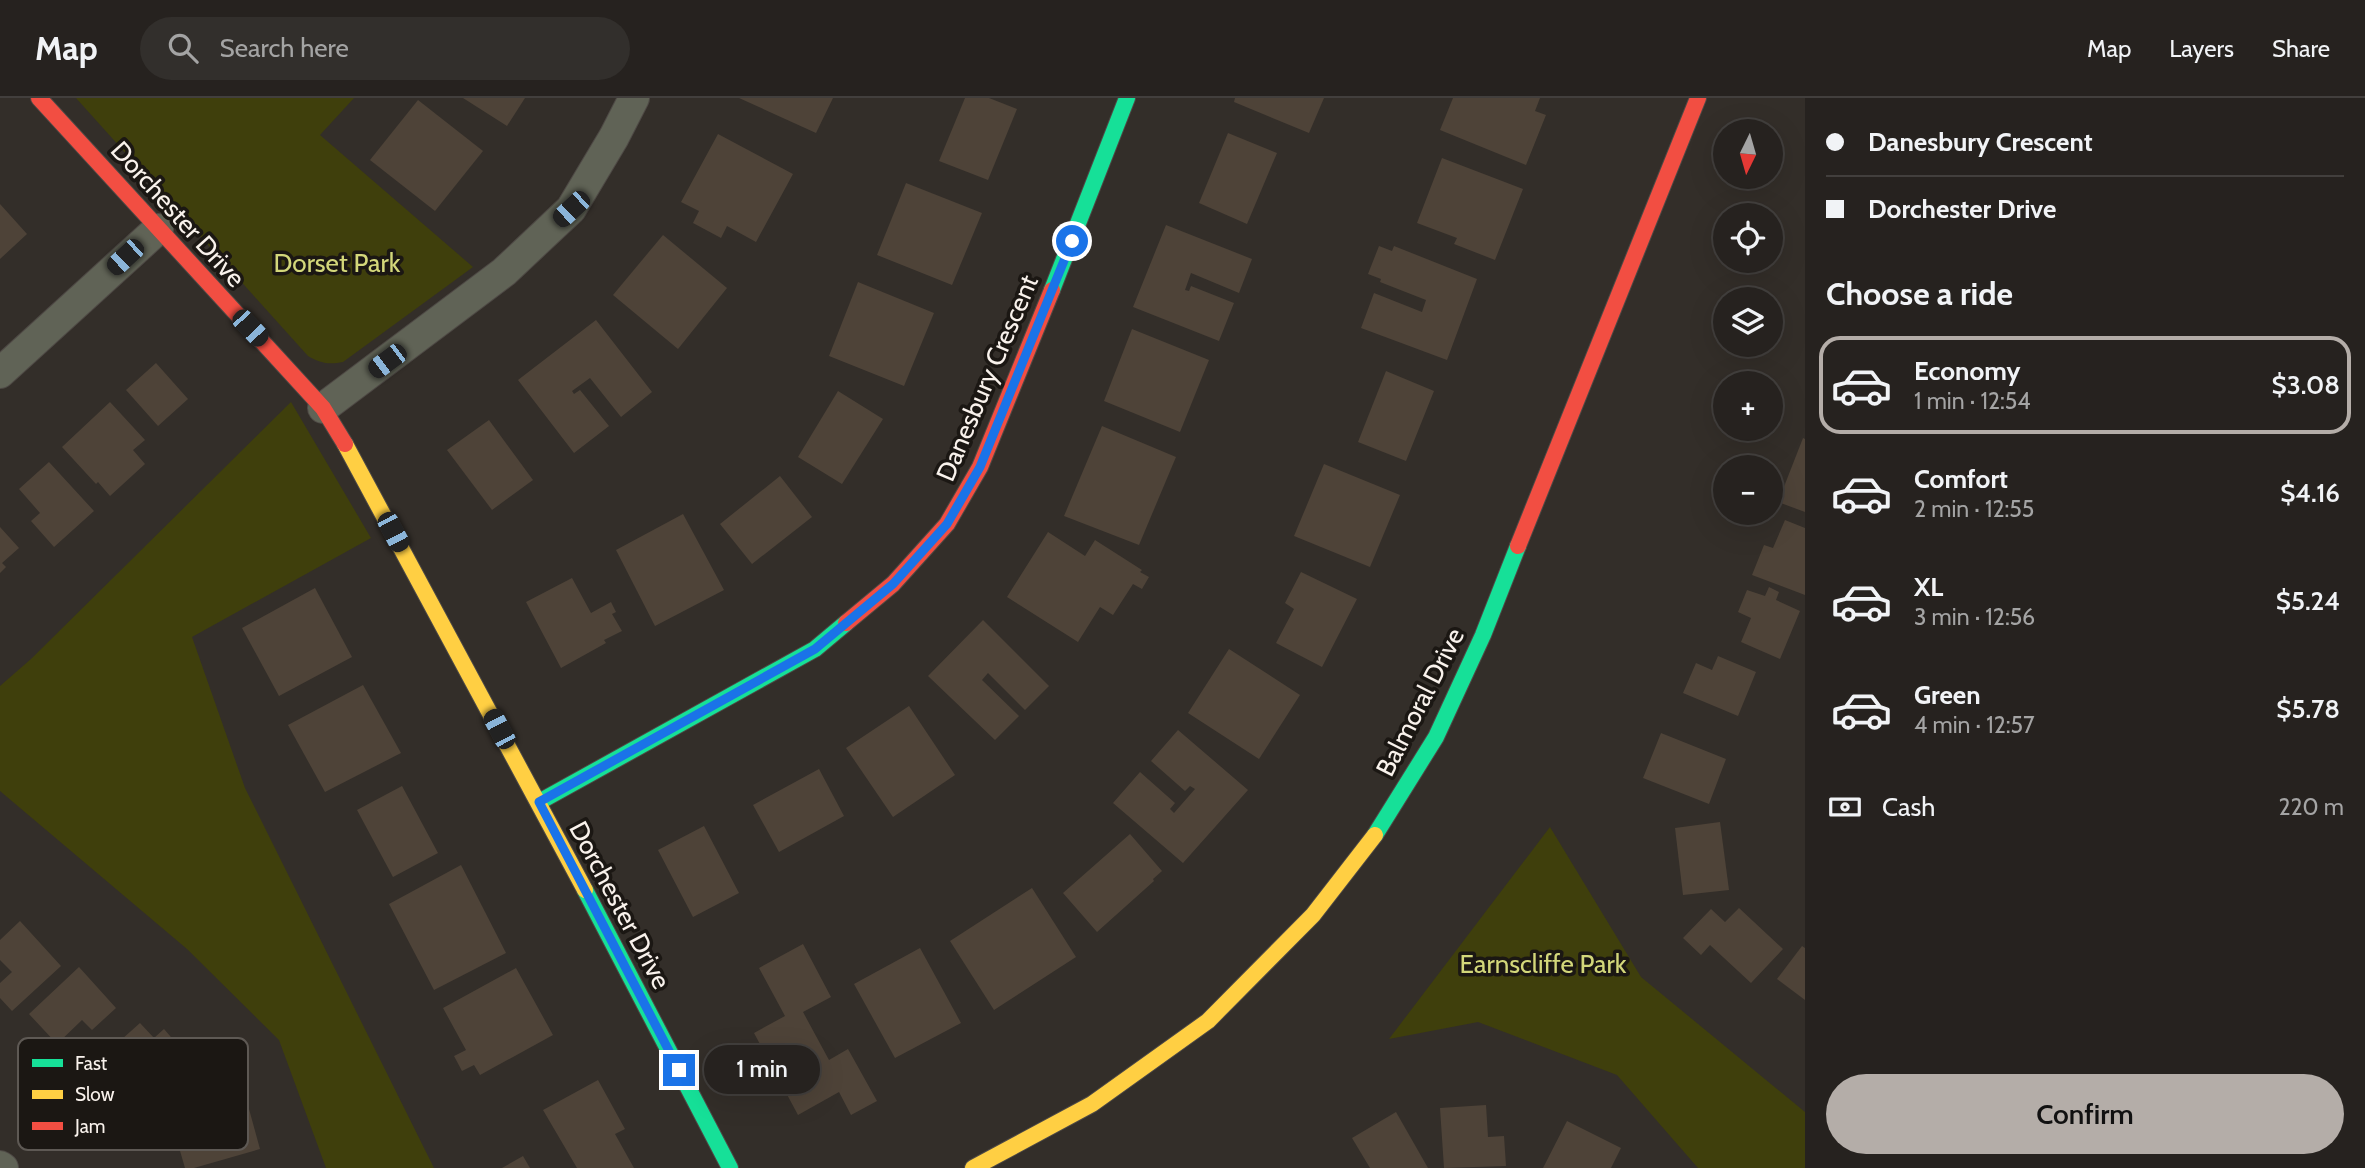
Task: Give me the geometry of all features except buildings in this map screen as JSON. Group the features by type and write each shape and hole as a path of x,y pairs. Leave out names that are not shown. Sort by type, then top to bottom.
{"street":[{"name":"Dorchester Drive","path":"39,98 323,408 354,458 539,802 730,1168"},
{"path":"323,408 504,272 571,209 634,98"},
{"name":"Danesbury Crescent","path":"539,802 815,649 893,584 947,524 980,467 1127,98"},
{"name":"Balmoral Drive","path":"973,1168 1092,1104 1208,1021 1313,915 1382,826 1436,737 1483,635 1698,98"},
{"path":"0,373 158,229"}],"green space":[{"name":"Dorset Park","path":"76,98 354,98 320,135 473,267 343,362 317,360 308,356"},
{"path":"291,402 371,538 192,637 245,788 434,1168 326,1168 279,1040 187,949 0,791 0,686 31,659"},
{"name":"Earnscliffe Park","path":"1550,827 1641,977 1805,1112 1805,1168 1698,1168 1617,1075 1478,1022 1389,1039"}],"traffic: fast":[{"path":"1052,290 1127,98"},
{"path":"1375,835 1436,737 1483,635 1518,546"},
{"path":"539,802 815,649 846,623"},
{"path":"585,890 730,1168"}],"traffic: slow":[{"path":"345,444 585,890"},
{"path":"973,1168 1092,1104 1208,1021 1313,915 1375,835"}],"traffic: jam":[{"path":"39,98 323,408 345,444"},
{"path":"1518,546 1698,98"},
{"path":"846,623 893,584 947,524 980,467 1052,290"}],"route":[{"path":"679,1070 539,802 815,649 893,584 947,524 980,467 1072,241"}]}
